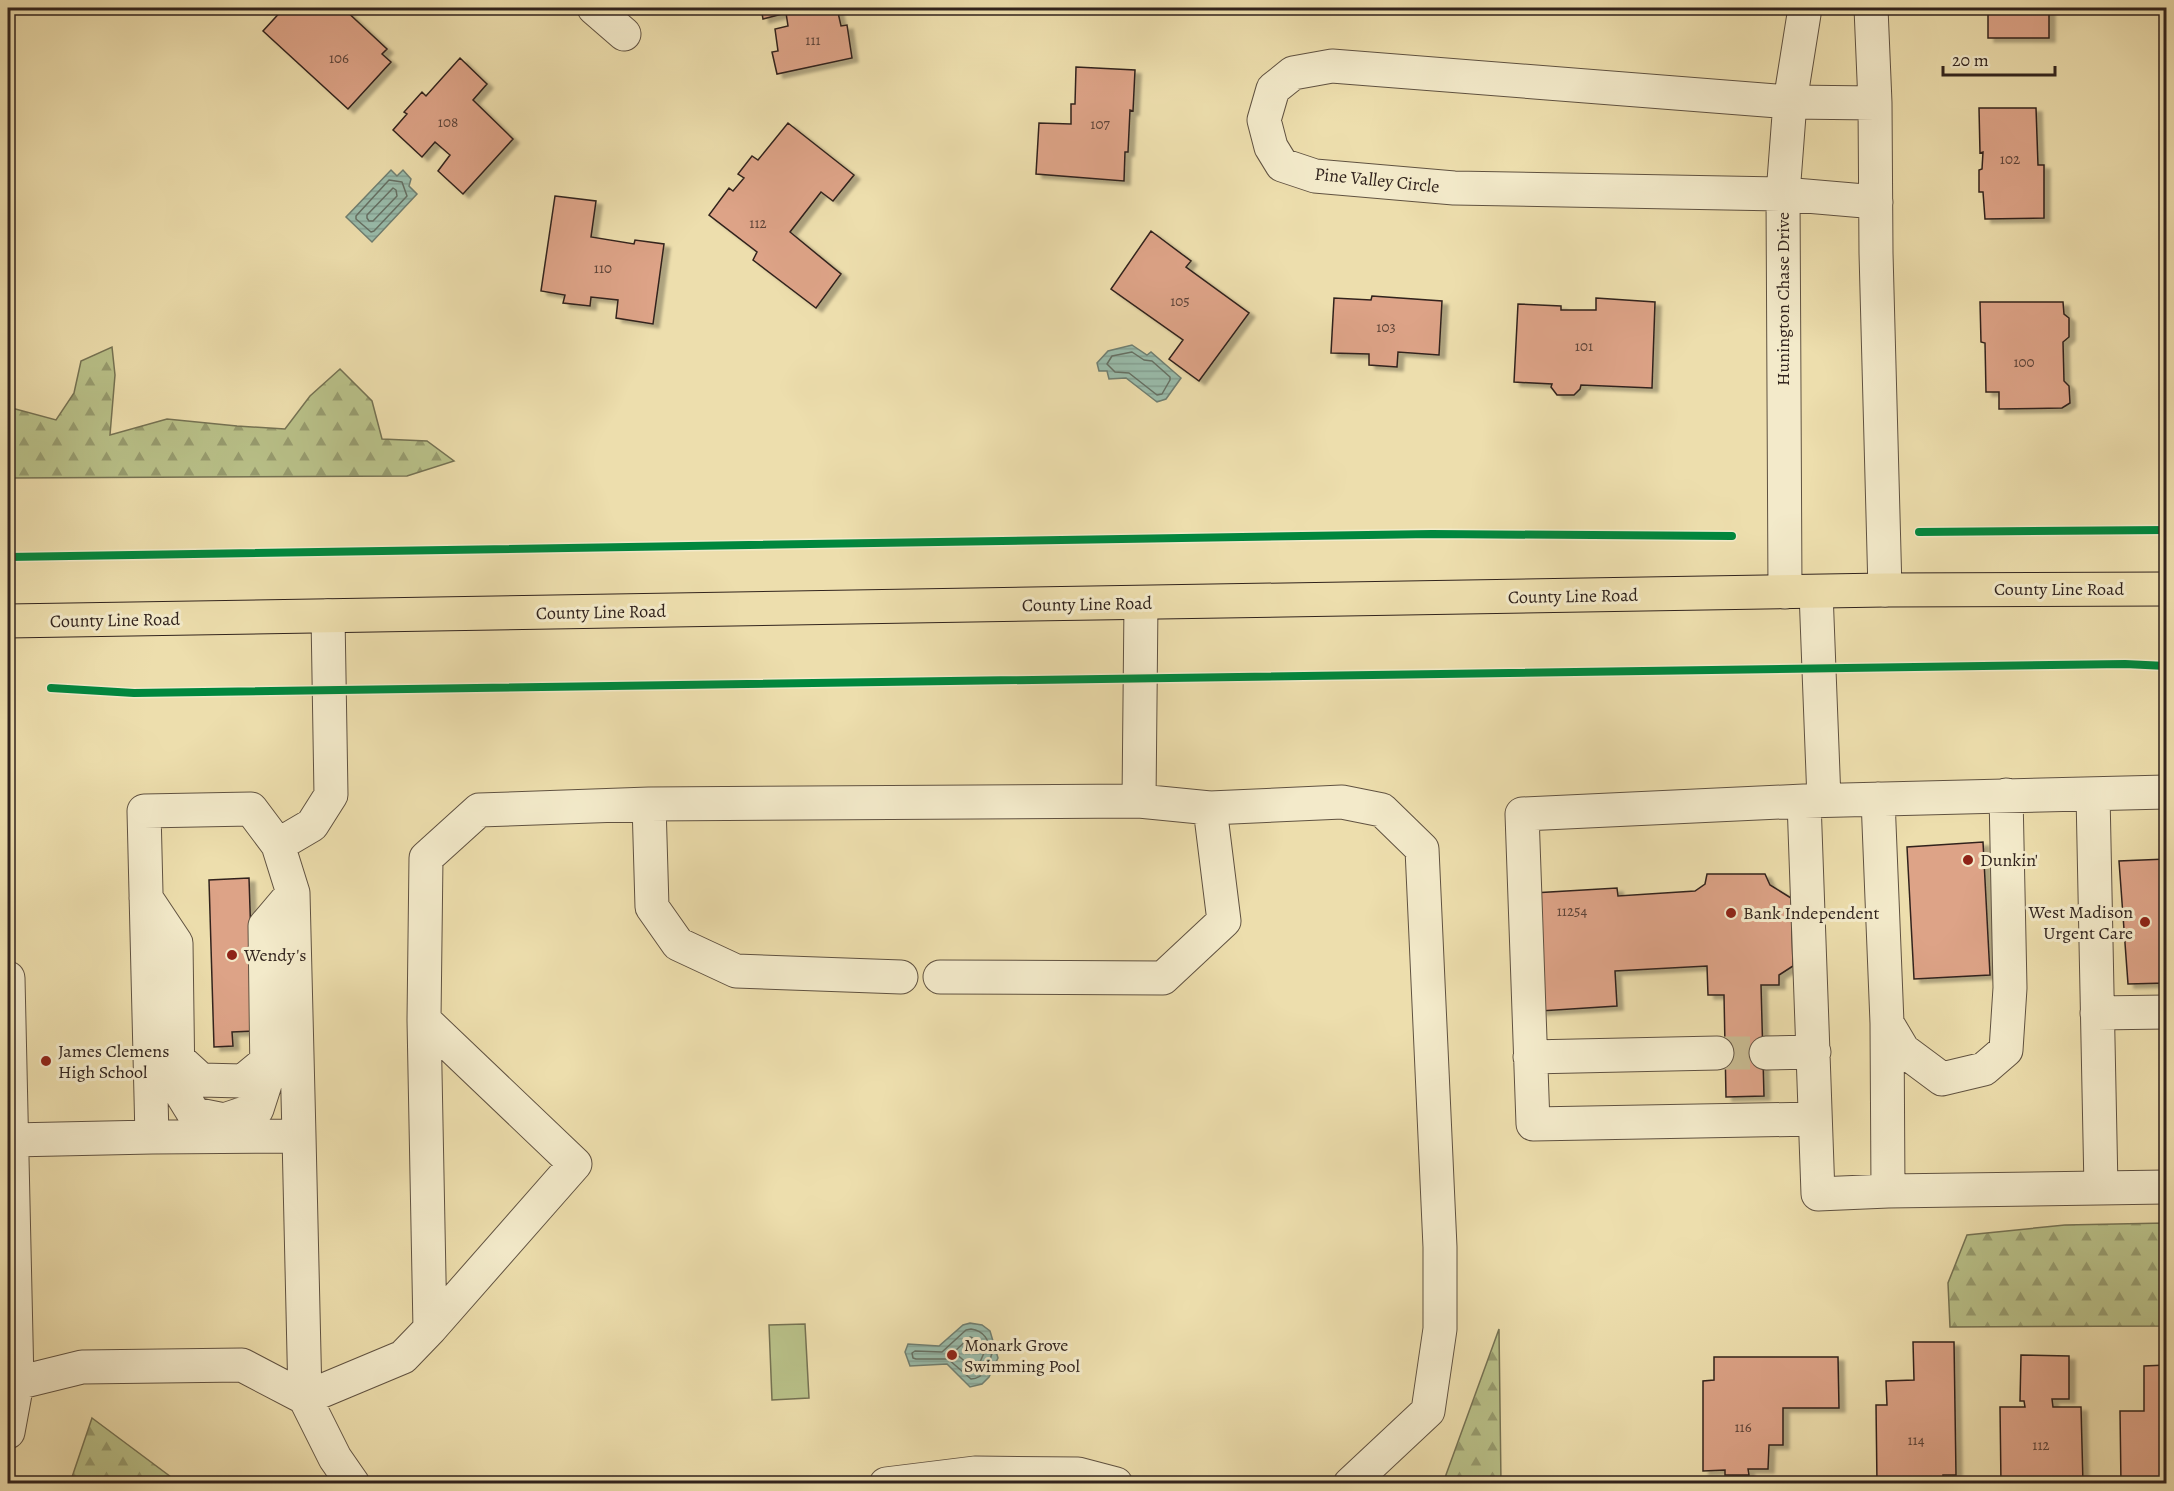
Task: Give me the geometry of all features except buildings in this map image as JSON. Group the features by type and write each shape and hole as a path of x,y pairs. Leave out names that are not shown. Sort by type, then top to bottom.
{"main road":[{"name":"County Line Road","path":"8,621 1885,590 2166,589"}],"street":[{"path":"594,8 624,34"},
{"name":"Hunington Chase Drive","path":"1805,8 1790,102 1783,194 1801,592 1814,801 1814,1052 1818,1194 1888,1191"},
{"path":"1871,8 1885,590"},
{"name":"Pine Valley Circle","path":"1875,103 1790,102 1332,66 1293,73 1274,89 1264,120 1271,147 1282,165 1315,176 1454,189 1783,194 1876,202"},
{"path":"1139,801 1141,603"},
{"path":"278,845 312,825 331,795 328,616"},
{"path":"1815,1119 1533,1124 1522,814 1814,801 2166,792"},
{"path":"2093,794 2101,1188"},
{"path":"1887,1023 1904,1050 1942,1079 1984,1069 2006,1050 2010,988 2006,795"},
{"path":"1878,799 1887,1023 1888,1191 2166,1187"},
{"path":"430,1329 424,1020 426,858 479,810 649,804 1139,801 1210,808 1341,802 1382,810 1422,849 1440,1247 1440,1329 1428,1411 1350,1484"},
{"path":"649,804 652,908 678,944 736,971 901,977"},
{"path":"940,977 1163,978 1224,921 1210,808"},
{"path":"152,1137 144,811 251,809 278,845 293,892 305,1398 335,1458 353,1484"},
{"path":"146,898 176,943 178,1088 194,1114 224,1120 257,1109 267,1078 265,926 293,892"},
{"path":"8,978 12,1140 12,1383 8,1432"},
{"path":"2097,1013 2166,1012"},
{"path":"305,1398 403,1357 575,1164 424,1020"},
{"path":"1766,1053 1814,1052"},
{"path":"1530,1057 1717,1053"},
{"path":"12,1140 299,1136"},
{"path":"12,1383 82,1366 242,1365 305,1398"},
{"path":"886,1484 975,1473 1078,1474 1116,1484"}],"green space":[{"path":"112,347 115,375 110,435 167,419 285,429 310,396 340,369 372,401 382,439 427,441 454,461 407,476 8,478 8,407 56,420 74,393 81,361"},
{"path":"2166,1223 2166,1326 1950,1327 1948,1283 1967,1235 2065,1225"},
{"path":"805,1324 809,1398 772,1400 769,1325"},
{"path":"1499,1329 1501,1483 1443,1483"},
{"path":"92,1418 179,1483 70,1483"}],"water":[{"path":"391,170 397,176 403,170 411,179 409,186 417,194 372,242 346,217"},
{"path":"1132,345 1147,355 1151,352 1181,378 1166,399 1157,402 1126,378 1109,379 1107,371 1099,371 1097,363 1108,351"},
{"name":"Monark Grove Swimming Pool","path":"970,1323 982,1325 990,1331 998,1358 989,1377 982,1384 970,1387 947,1364 910,1366 905,1352 908,1344 939,1346 963,1325"}],"tunnel":[{"path":"1717,1053 1766,1053"}],"cycle path":[{"path":"1919,532 2166,530"},
{"path":"8,557 1432,534 1732,536"},
{"path":"51,688 134,693 2125,664 2166,666"}],"place":[{"name":"Dunkin'","path":"1968,860"},
{"name":"Bank Independent","path":"1731,913"},
{"name":"West Madison Urgent Care","path":"2145,922"},
{"name":"Wendy's","path":"232,955"},
{"name":"James Clemens High School","path":"46,1061"},
{"name":"Monark Grove Swimming Pool","path":"952,1355"}]}
